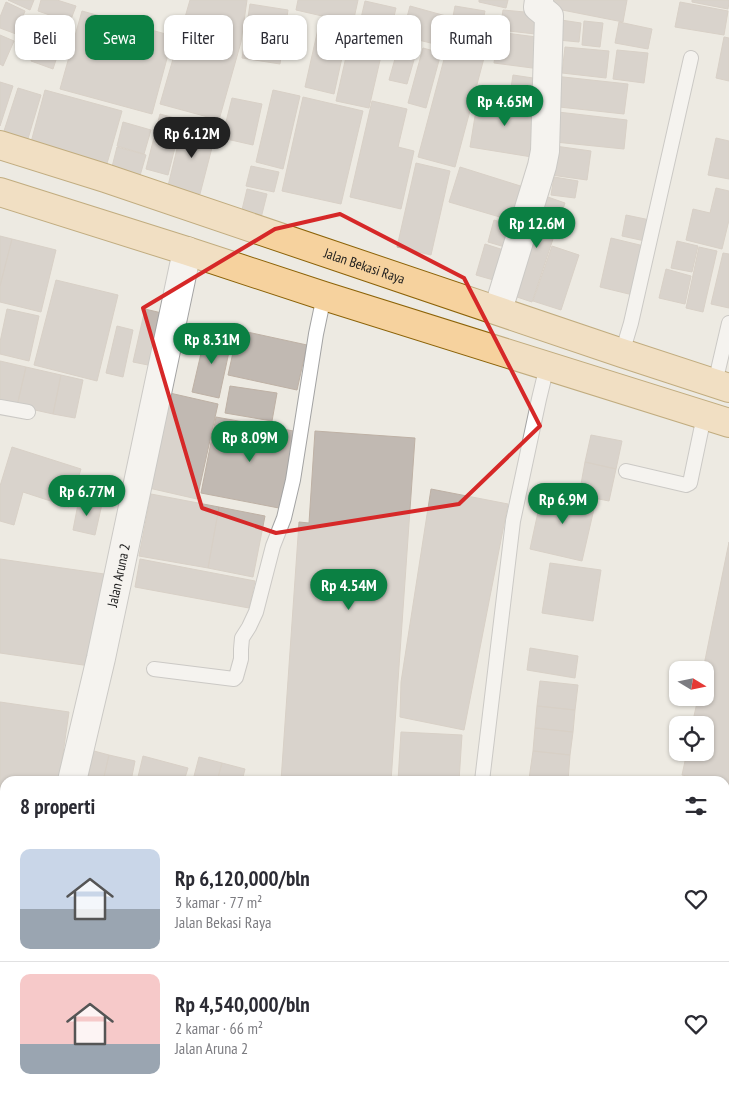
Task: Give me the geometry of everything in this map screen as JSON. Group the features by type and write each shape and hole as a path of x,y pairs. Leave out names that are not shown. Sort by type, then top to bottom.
{"main road":[{"name":"Jalan Bekasi Raya","path":"0,145 105,178 722,386"},
{"path":"0,192 717,420"}],"street":[{"path":"498,310 542,166 545,150 549,16 538,7 539,0"},
{"name":"Jalan Aruna 2","path":"73,776 101,658 186,251"}],"lane":[{"path":"622,353 631,323 691,58"},
{"path":"154,669 234,679 236,677 241,660 242,638 256,612 273,546 284,518 293,480 316,334 324,296"},
{"path":"722,386 729,323"},
{"path":"483,776 513,521 547,366"},
{"path":"0,407 28,412"},
{"path":"626,471 688,485 717,420"}],"highlighted area":[{"path":"340,214 464,278 540,426 459,504 276,533 202,508 143,308 275,229"}],"building":[{"path":"8,0 34,0 30,10"},
{"path":"41,0 57,0 76,6 73,15 50,15 38,11"},
{"path":"190,0 247,0 245,15 243,15 241,42 219,120 160,104 173,60 233,60 233,15 186,15"},
{"path":"298,0 358,0 355,15 318,15 296,10"},
{"path":"479,0 508,0 506,8 479,2"},
{"path":"543,0 627,0 623,22 542,6"},
{"path":"692,0 729,0 728,9 692,2"},
{"path":"365,1 396,8 394,15 362,15"},
{"path":"6,2 25,11 23,15 15,15 15,34 0,28 0,17"},
{"path":"680,2 728,11 724,35 675,27"},
{"path":"250,4 288,10 287,15 248,15"},
{"path":"410,6 442,15 431,15 431,43 421,41 421,15 408,15"},
{"path":"455,6 485,11 484,15 453,15"},
{"path":"503,10 546,14 544,35 510,31 510,15 502,15"},
{"path":"82,11 97,15 85,15 85,60 154,60 154,31 164,34 164,60 167,60 152,114 60,89 68,60 75,60 75,36"},
{"path":"561,20 581,23 579,42 558,40"},
{"path":"584,21 603,23 600,47 582,45"},
{"path":"619,22 652,29 648,49 615,43"},
{"path":"317,33 317,60 342,60 334,94 305,87"},
{"path":"510,34 544,38 540,69 494,63 494,60 510,60"},
{"path":"0,35 14,41 3,66 0,64"},
{"path":"724,37 729,38 729,81 716,78"},
{"path":"565,47 609,51 606,78 562,73"},
{"path":"423,48 431,50 431,60 439,60 426,108 408,103"},
{"path":"617,50 648,53 644,83 613,79"},
{"path":"31,60 56,60 53,69"},
{"path":"255,60 281,60 280,64"},
{"path":"345,60 380,60 369,108 336,101"},
{"path":"395,60 414,60 407,84 389,80"},
{"path":"444,60 483,60 455,167 418,157"},
{"path":"513,75 533,78 529,104 509,101"},
{"path":"554,76 628,84 624,114 550,106"},
{"path":"0,82 13,86 0,126"},
{"path":"18,88 41,95 27,142 3,134"},
{"path":"45,90 122,111 106,167 30,146"},
{"path":"273,90 300,96 283,169 256,162"},
{"path":"303,97 363,111 341,204 282,191"},
{"path":"232,98 262,104 253,145 222,138"},
{"path":"478,98 540,107 532,157 470,147"},
{"path":"372,101 407,109 398,147 414,151 401,209 350,197"},
{"path":"558,112 627,120 624,149 555,142"},
{"path":"160,114 182,120 168,175 146,169"},
{"path":"123,122 151,130 144,154 117,146"},
{"path":"183,124 216,132 200,194 168,186"},
{"path":"716,138 729,141 729,179 708,175"},
{"path":"555,146 591,151 587,180 551,175"},
{"path":"117,147 146,155 139,179 111,171"},
{"path":"416,163 450,171 431,255 397,247"},
{"path":"251,166 279,172 274,192 246,186"},
{"path":"460,167 530,189 520,223 449,202"},
{"path":"554,177 578,181 575,198 551,195"},
{"path":"716,188 729,191 729,220 722,249 686,240 693,209 710,213"},
{"path":"247,189 267,194 261,218 241,214"},
{"path":"542,195 565,203 532,302 508,294"},
{"path":"626,215 650,220 645,241 622,236"},
{"path":"494,220 521,228 515,250 488,242"},
{"path":"0,236 12,239 0,286"},
{"path":"611,238 644,246 633,295 600,287"},
{"path":"12,239 56,250 41,312 0,302 0,286"},
{"path":"677,241 698,246 692,272 671,268"},
{"path":"485,244 513,253 504,283 476,275"},
{"path":"552,246 579,255 561,310 533,301"},
{"path":"699,247 717,251 703,312 686,308"},
{"path":"723,253 729,254 729,308 711,304"},
{"path":"666,269 691,276 685,304 659,298"},
{"path":"56,280 118,295 97,381 34,365"},
{"path":"7,309 39,316 29,361 0,354 0,342"},
{"path":"145,309 170,315 158,367 133,362"},
{"path":"117,326 133,330 123,377 106,373"},
{"path":"238,330 307,345 297,390 228,375"},
{"path":"206,332 232,338 219,398 192,392"},
{"path":"0,361 26,367 17,406 0,402"},
{"path":"26,367 61,375 53,414 17,406"},
{"path":"61,375 83,380 75,418 53,414"},
{"path":"230,386 277,393 272,421 225,413"},
{"path":"161,391 218,404 197,499 140,486"},
{"path":"216,417 299,432 284,509 201,493"},
{"path":"315,431 415,438 391,776 281,776 299,522 309,523"},
{"path":"591,435 622,441 616,469 585,462"},
{"path":"12,447 81,469 69,507 23,492 14,525 0,521 0,486"},
{"path":"585,462 616,469 609,501 579,495"},
{"path":"431,489 508,504 464,730 400,717 401,682"},
{"path":"543,489 596,500 582,561 530,549"},
{"path":"151,494 219,507 208,568 139,556"},
{"path":"79,499 102,504 95,535 73,530"},
{"path":"219,507 265,516 253,577 208,568"},
{"path":"729,542 729,776 682,775 685,761 714,761 714,716 694,716 696,706 714,706 714,661 705,661"},
{"path":"0,559 111,575 97,667 0,653"},
{"path":"140,559 255,581 249,608 135,587"},
{"path":"550,563 601,570 593,621 542,613"},
{"path":"530,648 578,656 575,678 527,670"},
{"path":"540,681 578,685 575,710 537,706"},
{"path":"0,702 69,712 60,776 0,776"},
{"path":"537,706 575,710 573,732 535,728"},
{"path":"535,728 573,732 570,755 533,751"},
{"path":"401,732 462,735 459,776 398,776"},
{"path":"94,751 109,755 104,776 88,776"},
{"path":"533,751 570,755 568,776 529,776"},
{"path":"109,755 135,761 132,776 104,776"},
{"path":"143,756 188,768 186,776 138,776"},
{"path":"199,757 222,763 218,776 194,776"},
{"path":"222,763 245,769 243,776 218,776"}]}
